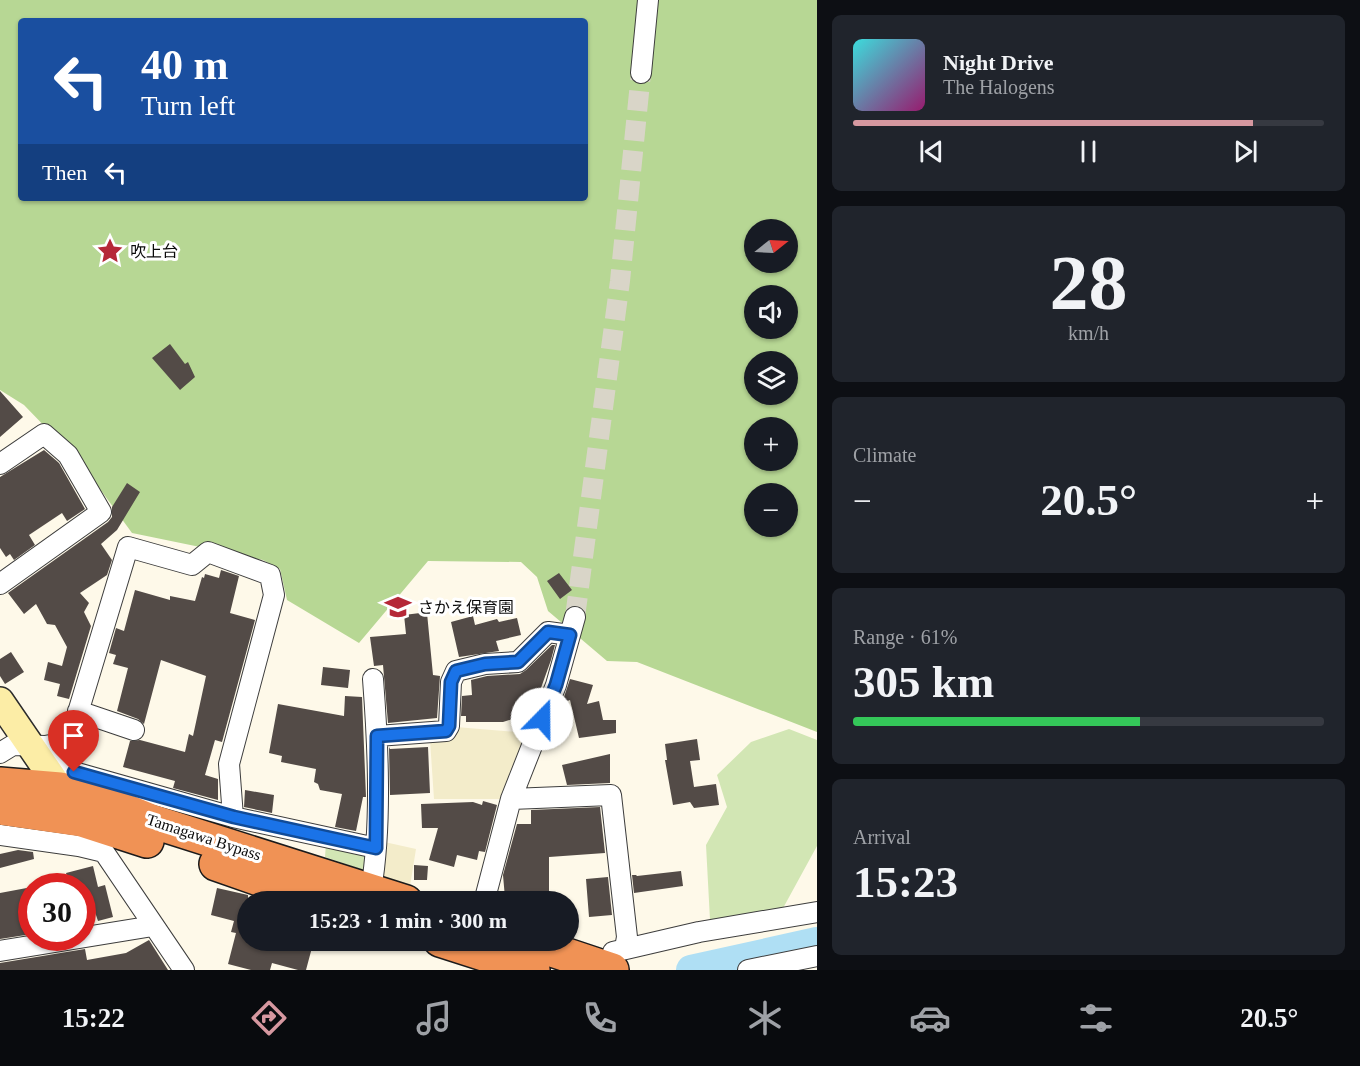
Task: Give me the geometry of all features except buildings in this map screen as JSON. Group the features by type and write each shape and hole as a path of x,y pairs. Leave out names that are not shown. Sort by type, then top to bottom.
{"highway":[{"name":"Tamagawa Bypass","path":"0,784 60,789 100,800 151,821 373,891"},
{"name":"Tamagawa Bypass","path":"0,808 82,820 292,891"},
{"path":"569,951 607,960"},
{"path":"473,954 533,970"}],"street":[{"path":"641,73 648,0"},
{"path":"0,464 44,434 68,455 101,512 0,584"},
{"path":"0,753 13,745 45,746 61,743 73,729 128,547 192,565 208,552 270,574 274,595 229,764 234,817"},
{"path":"377,736 446,731 449,726 451,682 456,671 485,664 518,662 548,632 573,626 556,685 511,799 487,891"},
{"path":"370,890 376,848 377,736 373,679"},
{"path":"0,701 184,970"},
{"path":"78,711 134,730"},
{"path":"61,743 62,758 74,772 234,817 376,848"},
{"path":"511,799 611,795 627,937 607,960"},
{"path":"0,835 79,846 104,852"},
{"path":"607,960 699,933 817,912"},
{"path":"0,951 153,926"},
{"path":"748,970 817,956"}],"shaded area":[{"path":"456,727 530,733 506,799 434,799 430,740"},
{"path":"380,841 416,849 410,886 377,874"}],"green space":[{"path":"0,0 817,0 817,732 637,662 607,661 548,611 537,577 521,562 428,561 359,643 287,600 280,569 263,560 132,533 84,467 24,405 0,390"},
{"path":"789,729 817,740 817,846 782,910 710,920 706,845 727,807 717,775 751,742"},
{"path":"326,843 370,852 366,871 325,857"}],"waterway":[{"path":"691,970 817,942"}],"tunnel":[{"path":"575,617 620,281 641,73"}],"place":[{"name":"吹上台","path":"110,251"},
{"name":"さかえ保育園","path":"398,607"}],"route":[{"path":"74,772 234,817 376,848 377,736 446,731 449,726 451,682 456,671 485,664 518,662 548,632 570,635 556,685 542,719"}]}
